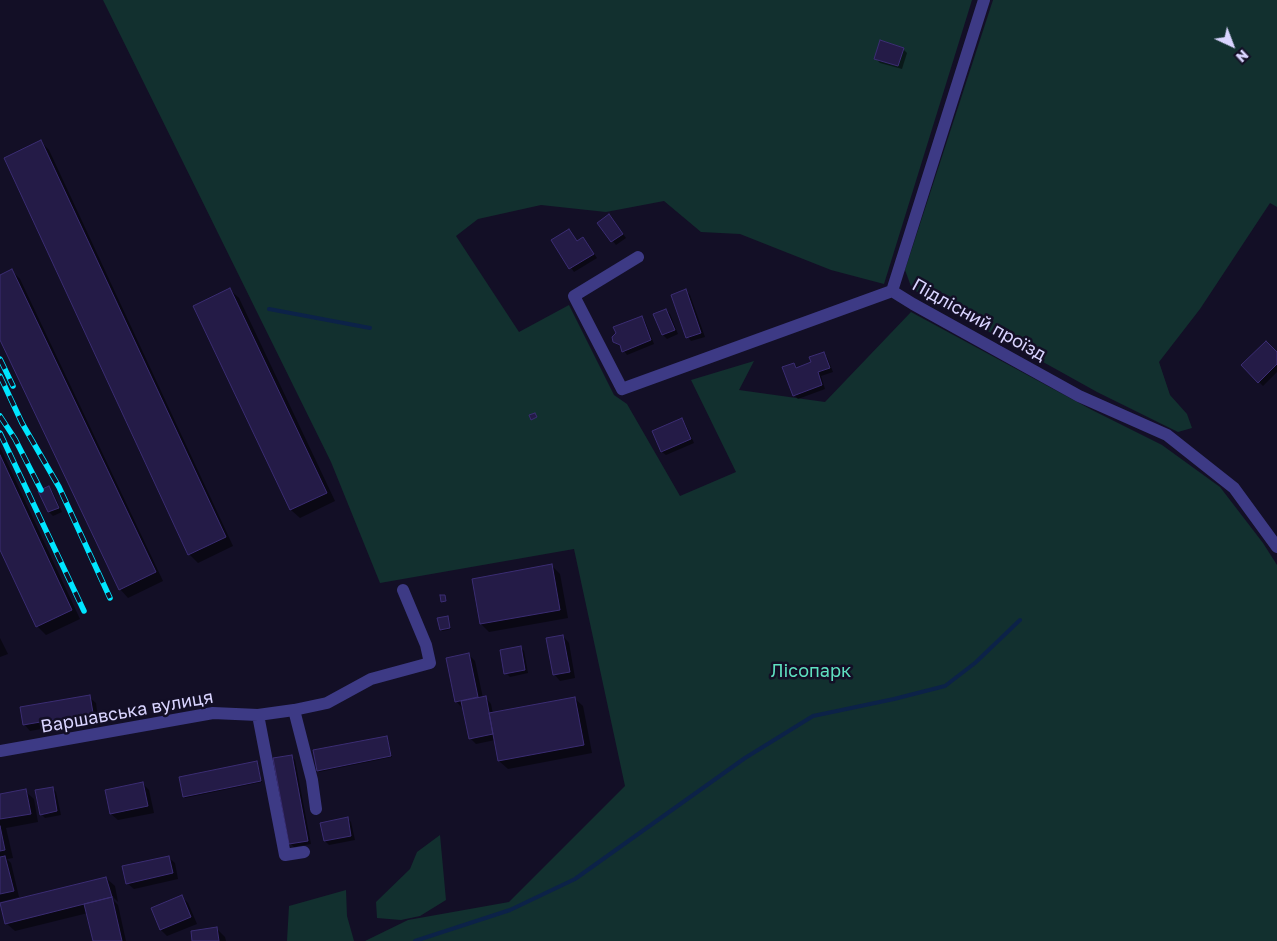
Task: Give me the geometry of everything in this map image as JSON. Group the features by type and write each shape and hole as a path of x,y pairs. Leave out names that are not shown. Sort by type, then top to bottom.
{"street":[{"path":"892,291 984,0"},
{"name":"Підлісний проїзд","path":"638,257 574,296 622,389 892,291 1079,396 1167,435 1234,488 1277,547"},
{"name":"Варшавська вулиця","path":"0,752 212,713 258,715 294,710 327,703 371,680 430,663 426,645 403,590"},
{"path":"294,710 312,780 316,809"},
{"path":"258,715 285,855 304,852"}],"green space":[{"name":"Лісопарк","path":"103,0 972,0 884,284 831,270 740,234 701,232 664,201 606,212 541,205 478,219 456,236 519,332 569,305 614,395 627,404 680,496 736,472 691,380 754,361 739,390 825,402 911,312 1092,410 1162,445 1220,487 1263,543 1277,565 1277,941 365,941 408,920 509,902 625,786 574,549 380,583 331,462"},
{"path":"993,0 1277,0 1277,207 1270,203 1200,309 1159,362 1170,395 1187,414 1192,428 1178,432 1097,392 912,289 905,270"},
{"path":"440,835 446,900 420,916 401,920 377,918 376,902 410,869 417,852"},
{"path":"346,890 347,916 354,941 287,941 289,906"}],"building":[{"path":"880,40 904,48 898,66 874,59"},
{"path":"41,140 226,537 188,555 4,158"},
{"path":"609,214 623,234 611,242 597,223"},
{"path":"569,229 577,241 583,237 594,254 569,269 551,240"},
{"path":"12,269 156,572 119,590 0,340 0,275"},
{"path":"230,288 327,493 290,510 193,306"},
{"path":"686,289 701,333 686,338 671,295"},
{"path":"666,309 675,330 662,335 653,314"},
{"path":"642,316 651,340 622,352 620,345 613,342 612,337 616,333 613,327"},
{"path":"1266,341 1277,352 1277,364 1258,383 1241,365"},
{"path":"824,352 830,368 818,372 822,385 793,396 782,367 794,363 796,368 811,362 809,357"},
{"path":"535,413 537,417 531,420 529,415"},
{"path":"682,418 691,439 661,452 652,431"},
{"path":"0,455 72,610 36,627 0,550"},
{"path":"49,486 59,508 48,512 38,491"},
{"path":"552,564 560,610 480,624 472,579"},
{"path":"440,595 445,595 446,601 441,602"},
{"path":"448,616 450,628 440,630 437,618"},
{"path":"563,635 570,672 553,675 546,638"},
{"path":"521,646 525,670 504,674 500,650"},
{"path":"469,653 478,697 455,702 446,658"},
{"path":"90,695 93,713 23,725 20,707"},
{"path":"486,696 493,734 469,739 461,701"},
{"path":"575,697 584,745 498,761 489,713"},
{"path":"387,736 391,756 317,771 313,750"},
{"path":"292,755 308,841 289,844 273,758"},
{"path":"257,761 261,781 183,797 179,777"},
{"path":"143,782 148,806 110,814 105,790"},
{"path":"53,787 57,811 40,815 35,790"},
{"path":"26,789 31,814 0,819 0,794"},
{"path":"348,817 351,836 324,841 320,823"},
{"path":"0,826 5,850 0,851"},
{"path":"5,856 14,891 0,894 0,857"},
{"path":"169,856 173,873 126,884 122,866"},
{"path":"106,877 112,897 5,924 0,903"},
{"path":"182,895 191,917 160,930 151,908"},
{"path":"112,897 122,941 93,941 84,904"},
{"path":"217,927 219,941 192,941 191,931"}],"waterway":[{"path":"269,309 370,328"},
{"path":"415,941 510,910 575,879 745,758 813,716 945,686 975,663 1020,620"}],"railway":[{"path":"0,359 13,386"},
{"path":"0,376 22,423 59,487 110,598"},
{"path":"0,416 15,439 41,490"},
{"path":"0,433 84,611"}]}
